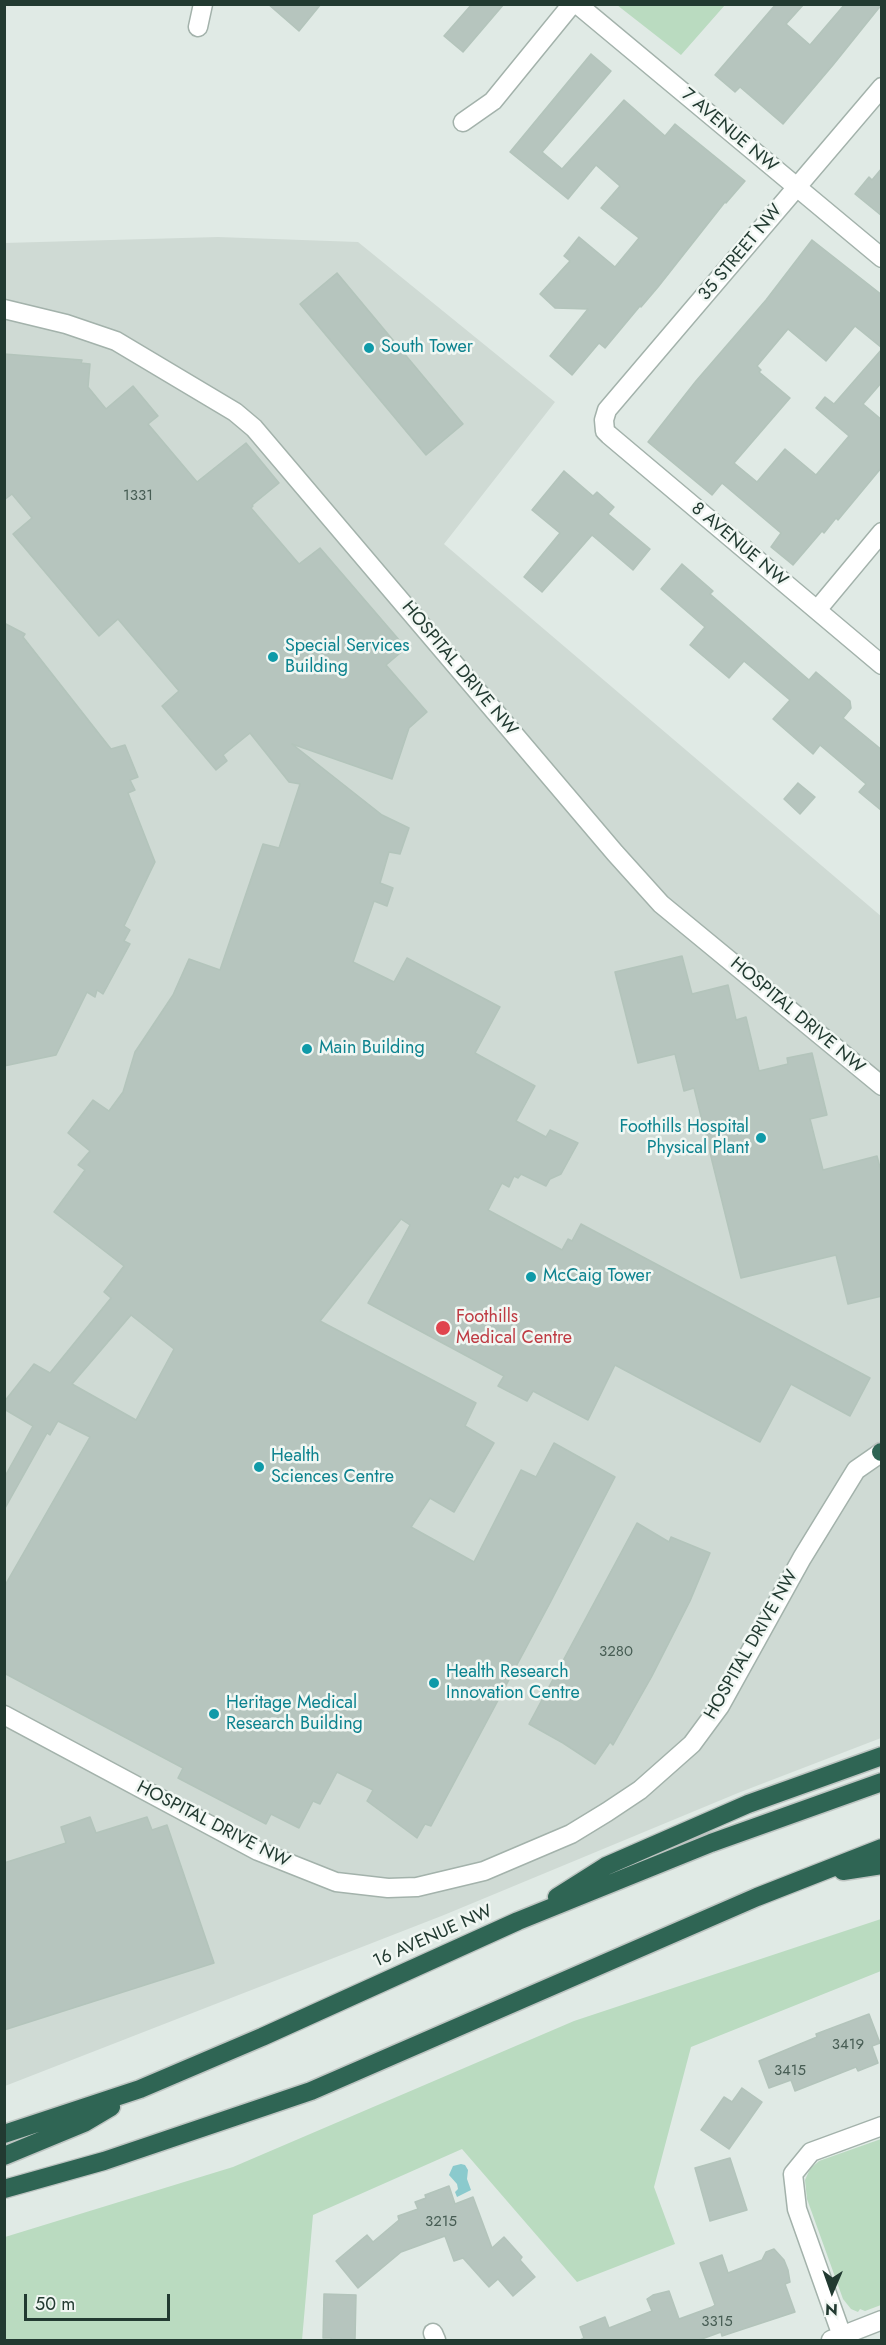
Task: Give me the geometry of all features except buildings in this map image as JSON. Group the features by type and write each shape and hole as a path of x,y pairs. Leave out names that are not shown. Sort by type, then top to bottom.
{"highway":[{"path":"518,1921 606,1866 748,1804 882,1756"},
{"name":"16 AVENUE NW","path":"4,2134 140,2089 262,2037 518,1921 711,1843 882,1782"},
{"path":"4,2189 104,2161 311,2091 757,1897 882,1848"},
{"path":"812,1876 882,1865"},
{"path":"4,2156 84,2123 140,2089"}],"street":[{"path":"198,27 203,4"},
{"path":"463,122 494,101 572,4"},
{"name":"7 AVENUE NW","path":"577,4 882,258"},
{"name":"35 STREET NW","path":"604,420 607,410 882,87"},
{"name":"HOSPITAL DRIVE NW","path":"4,309 66,324 116,341 235,412 254,428 615,853 661,904 882,1086"},
{"name":"8 AVENUE NW","path":"604,420 605,431 609,435 882,665"},
{"path":"817,610 882,532"},
{"name":"HOSPITAL DRIVE NW","path":"4,1715 258,1851 336,1882 388,1888 417,1887 484,1871 571,1834 640,1790 692,1744 720,1706 808,1548 856,1470 881,1452"},
{"path":"882,2126 811,2152 793,2174 797,2209 836,2338 882,2320"}],"shaded area":[{"name":"Foothills Medical Centre","path":"218,237 358,242 555,402 444,544 882,917 881,1738 738,1793 444,1915 5,2086 4,243"}],"green space":[{"path":"617,5 725,5 681,55"},
{"path":"881,1919 881,1971 691,2047 654,2187 675,2244 577,2282 462,2149 313,2215 302,2340 5,2340 5,2237 233,2167 574,2021"},
{"path":"881,2139 881,2305 865,2311 860,2309 858,2312 851,2309 843,2299 807,2199 805,2180 810,2169 819,2161"}],"water":[{"path":"465,2165 468,2170 467,2179 471,2190 457,2197 455,2192 458,2189 457,2184 449,2175 453,2166"}],"place":[{"name":"South Tower","path":"369,348"},
{"name":"Special Services Building","path":"273,657"},
{"name":"Main Building","path":"307,1049"},
{"name":"Foothills Hospital Physical Plant","path":"761,1138"},
{"name":"McCaig Tower","path":"531,1277"},
{"name":"Foothills Medical Centre","path":"443,1328"},
{"name":"Health Sciences Centre","path":"259,1467"},
{"name":"Health Research Innovation Centre","path":"434,1683"},
{"name":"Heritage Medical Research Building","path":"214,1714"}]}
